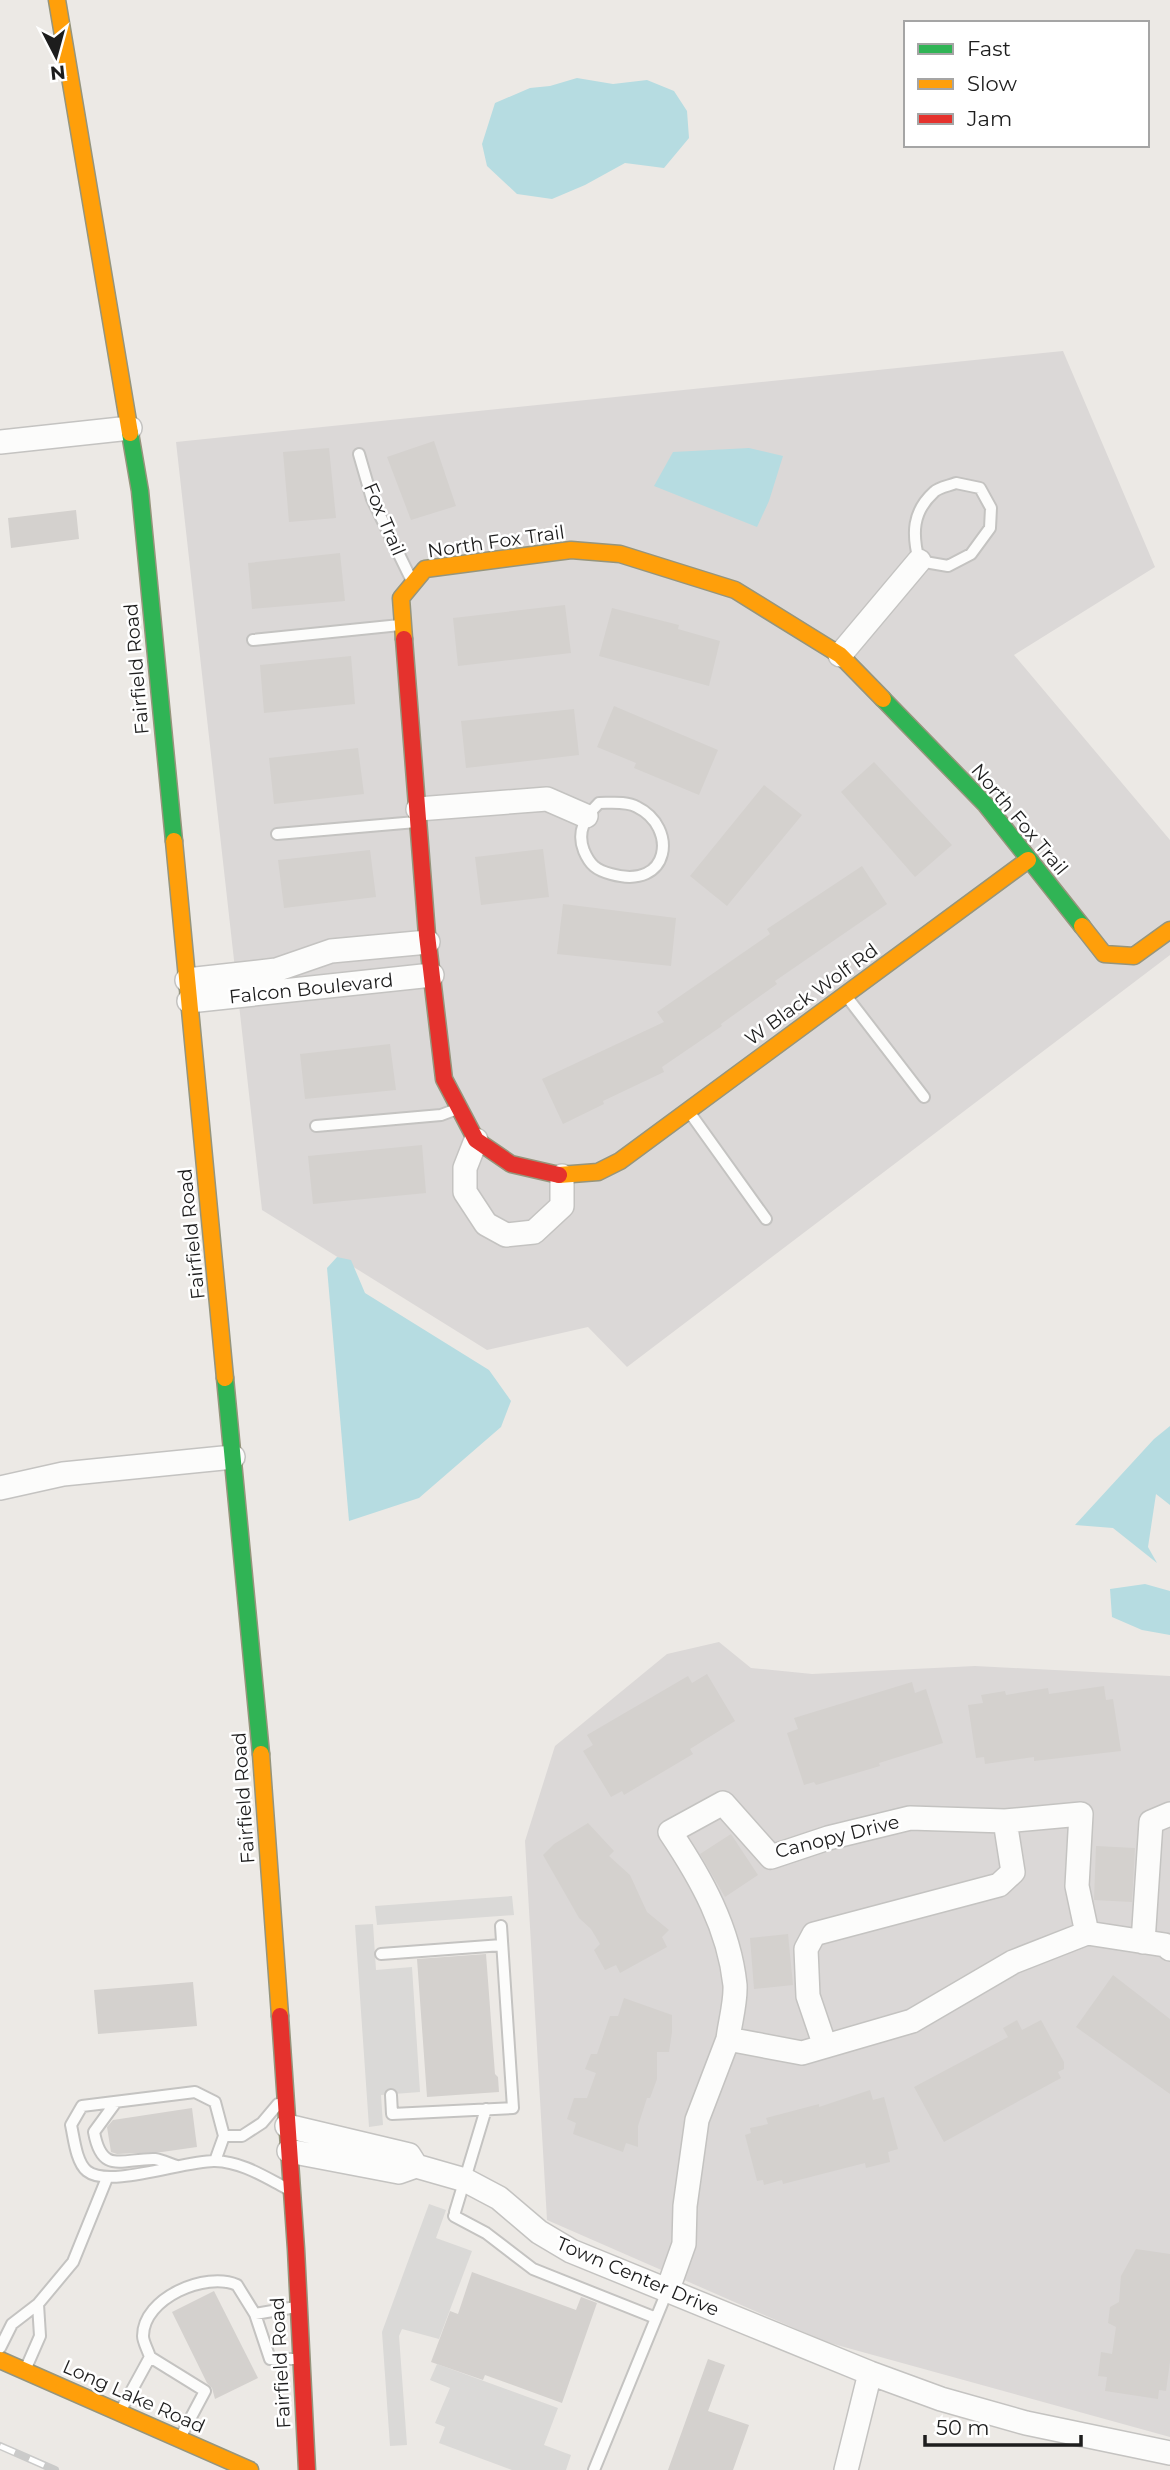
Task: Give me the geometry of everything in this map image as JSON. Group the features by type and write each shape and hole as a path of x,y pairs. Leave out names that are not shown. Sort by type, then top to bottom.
{"street":[{"name":"Fairfield Road","path":"57,0 140,491 260,1737 292,2191 307,2470"},
{"path":"0,442 130,428"},
{"name":"North Fox Trail","path":"476,1140 444,1079 428,942 401,598 425,569 570,550 620,554 735,590 839,655 986,805 1104,954 1134,956 1170,930"},
{"path":"839,655 919,561"},
{"path":"419,815 547,799 586,816"},
{"name":"W Black Wolf Rd","path":"476,1140 511,1164 562,1176 598,1172 620,1161 1028,860"},
{"name":"Falcon Boulevard","path":"188,991 276,970 331,951 428,942"},
{"name":"Falcon Boulevard","path":"188,991 433,982"},
{"path":"476,1140 465,1168 465,1192 486,1224 506,1235 534,1232 562,1206 562,1176"},
{"path":"0,1489 63,1474 233,1457"},
{"name":"Canopy Drive","path":"728,2039 735,1987 721,1925 698,1874 670,1832 723,1803 771,1857 911,1818 1005,1821 1081,1814 1077,1886 1087,1933"},
{"path":"1143,1942 1151,1822 1170,1814"},
{"path":"825,2046 808,1996 806,1949 814,1934 999,1885 1013,1872 1005,1821"},
{"path":"668,2289 684,2244 685,2206 697,2120 728,2039 802,2053 912,2021 1013,1962 1087,1933 1165,1945 1170,1949"},
{"name":"Town Center Drive","path":"287,2126 409,2155 416,2166"},
{"name":"Town Center Drive","path":"289,2151 399,2172 416,2166 466,2180 499,2198 554,2242 870,2372 941,2399 1005,2417 1170,2453"},
{"name":"Long Lake Road","path":"0,2360 250,2470"},
{"path":"846,2470 870,2372"}],"lane":[{"name":"Fox Trail","path":"359,454 372,499 413,583"},
{"path":"956,483 980,488 991,508 990,528 971,554 948,566 919,561 913,539 916,516 935,491 956,483"},
{"path":"253,640 403,625"},
{"path":"599,803 637,806 660,832 663,848 660,860 652,871 641,877 621,877 599,871 589,863 582,845 581,833 586,816 599,803"},
{"path":"277,834 419,815"},
{"path":"845,995 924,1097"},
{"path":"316,1126 441,1115 460,1108"},
{"path":"688,1111 766,1219"},
{"path":"391,2095 392,2114 513,2108 501,1926"},
{"path":"381,1954 502,1945"},
{"path":"215,2161 224,2136 215,2102 195,2092 82,2106 71,2125 81,2163 88,2172 107,2178 215,2161 248,2167 292,2191"},
{"path":"224,2136 242,2136 262,2123 285,2096"},
{"path":"116,2102 94,2132 96,2143 105,2159 114,2163 157,2159 179,2167"},
{"path":"486,2109 455,2214 486,2233 533,2269 656,2318"},
{"path":"0,2348 12,2324 38,2304 73,2262 107,2178"},
{"path":"179,2439 205,2391 150,2357 143,2335 152,2310 176,2291 203,2282 230,2282 237,2285 255,2314 270,2359 302,2359"},
{"path":"594,2470 668,2289"},
{"path":"25,2371 40,2336 38,2304"},
{"path":"255,2314 299,2307"},
{"path":"120,2413 150,2357"}],"shaded area":[{"path":"1063,351 1155,567 1014,655 1170,840 1170,955 627,1367 588,1327 487,1350 262,1210 176,442"},
{"path":"719,1642 751,1668 812,1674 975,1666 1170,1676 1170,2437 826,2342 547,2220 525,1841 555,1746 667,1654"},
{"path":"512,1896 514,1915 377,1925 375,1906"},
{"path":"373,1924 376,1970 412,1967 420,2092 381,2095 383,2125 369,2127 355,1925"},
{"path":"429,2204 446,2210 436,2238 472,2251 439,2339 402,2329 399,2336 407,2445 390,2446 382,2332"},
{"path":"437,2364 558,2408 544,2445 571,2455 566,2470 512,2470 439,2443 445,2427 435,2423 450,2388 430,2380"}],"water":[{"path":"577,78 613,84 647,80 674,91 687,111 689,138 664,168 625,163 552,199 517,194 487,166 482,144 495,103 530,88 550,86"},
{"path":"749,448 783,456 769,501 757,527 654,486 673,452"},
{"path":"337,1257 351,1260 365,1293 489,1370 511,1401 501,1427 419,1498 349,1521 327,1268"},
{"path":"1170,1426 1170,1505 1156,1494 1148,1547 1157,1563 1113,1528 1075,1525 1154,1439"},
{"path":"1145,1584 1170,1591 1170,1635 1142,1630 1112,1617 1110,1589"}],"building":[{"path":"434,441 456,506 411,520 387,457"},
{"path":"329,448 336,518 289,522 283,452"},
{"path":"76,510 79,539 11,548 8,518"},
{"path":"340,553 345,601 252,609 248,563"},
{"path":"565,605 571,653 458,666 453,618"},
{"path":"612,608 679,625 678,629 720,641 709,686 599,656"},
{"path":"351,656 355,704 264,713 260,665"},
{"path":"614,706 718,750 699,795 634,768 636,763 597,747"},
{"path":"574,709 579,755 466,768 461,721"},
{"path":"358,748 364,794 274,804 269,758"},
{"path":"874,762 952,845 915,877 841,792"},
{"path":"764,785 802,815 727,906 690,876"},
{"path":"543,849 549,897 481,905 475,857"},
{"path":"370,850 376,897 284,908 278,860"},
{"path":"862,866 887,904 775,981 777,984 721,1024 722,1026 662,1067 664,1072 603,1101 604,1104 563,1124 542,1079 664,1022 657,1012 770,934 767,929"},
{"path":"563,904 676,918 671,966 557,954"},
{"path":"390,1044 396,1090 305,1099 300,1054"},
{"path":"422,1145 426,1193 313,1204 308,1156"},
{"path":"707,1674 735,1721 690,1749 693,1754 624,1795 622,1791 611,1797 583,1751 593,1745 587,1735 688,1676 692,1683"},
{"path":"912,1682 915,1693 926,1689 943,1743 879,1763 880,1766 816,1785 814,1782 804,1785 787,1733 798,1729 794,1718"},
{"path":"1104,1686 1106,1700 1113,1699 1121,1751 1034,1761 1034,1757 985,1764 984,1757 976,1758 968,1705 983,1703 981,1695 1005,1691 1006,1695 1048,1688 1049,1694"},
{"path":"588,1823 614,1851 609,1856 630,1875 647,1912 669,1930 662,1937 667,1947 620,1973 616,1965 605,1970 594,1950 600,1944 591,1929 579,1918 543,1855 554,1844"},
{"path":"731,1834 758,1875 725,1897 700,1854"},
{"path":"1096,1846 1135,1848 1132,1902 1094,1900"},
{"path":"788,1934 793,1985 754,1989 750,1938"},
{"path":"486,1954 495,2074 498,2077 499,2092 427,2097 417,1959"},
{"path":"1113,1975 1170,2019 1170,2094 1076,2027"},
{"path":"193,1982 197,2026 98,2034 94,1990"},
{"path":"624,1998 672,2015 672,2032 669,2052 657,2052 657,2079 650,2098 647,2098 638,2126 638,2147 626,2143 623,2152 573,2134 576,2123 567,2119 574,2098 587,2098 596,2073 585,2069 591,2054 597,2054 610,2016 618,2016"},
{"path":"1017,2020 1022,2030 1041,2020 1064,2062 1064,2069 1058,2072 1061,2078 944,2142 914,2087 1008,2037 1003,2028"},
{"path":"870,2090 873,2100 884,2097 898,2149 888,2152 890,2162 866,2168 865,2163 783,2184 782,2180 764,2185 763,2180 757,2181 745,2135 751,2133 750,2128 768,2124 766,2118 819,2104 819,2107"},
{"path":"192,2108 197,2147 162,2152 111,2152 107,2127 113,2120"},
{"path":"1136,2249 1170,2254 1170,2362 1166,2391 1159,2390 1158,2399 1105,2391 1107,2377 1098,2376 1101,2352 1112,2354 1116,2327 1108,2323 1110,2307 1119,2302 1121,2276"},
{"path":"472,2272 576,2310 581,2297 597,2303 562,2403 485,2375 483,2380 431,2362 450,2311 458,2314"},
{"path":"214,2291 258,2378 215,2399 212,2388 172,2312"},
{"path":"708,2359 725,2365 708,2411 749,2425 733,2470 668,2470"}],"railway":[{"path":"0,2446 55,2470"}],"traffic: fast":[{"path":"130,433 140,491 174,841"},
{"path":"883,699 986,805 1082,926"},
{"path":"225,1378 261,1754"}],"traffic: slow":[{"path":"57,0 130,433"},
{"path":"404,639 401,598 425,569 571,550 620,554 735,590 840,655 883,699"},
{"path":"174,841 225,1378"},
{"path":"559,1175 598,1172 620,1161 1028,860"},
{"path":"1082,926 1104,954 1134,956 1170,930"},
{"path":"261,1754 280,2016"},
{"path":"0,2360 250,2470"}],"traffic: jam":[{"path":"404,639 427,935 444,1079 476,1140 511,1164 559,1175"},
{"path":"280,2016 296,2249 307,2470"}]}
